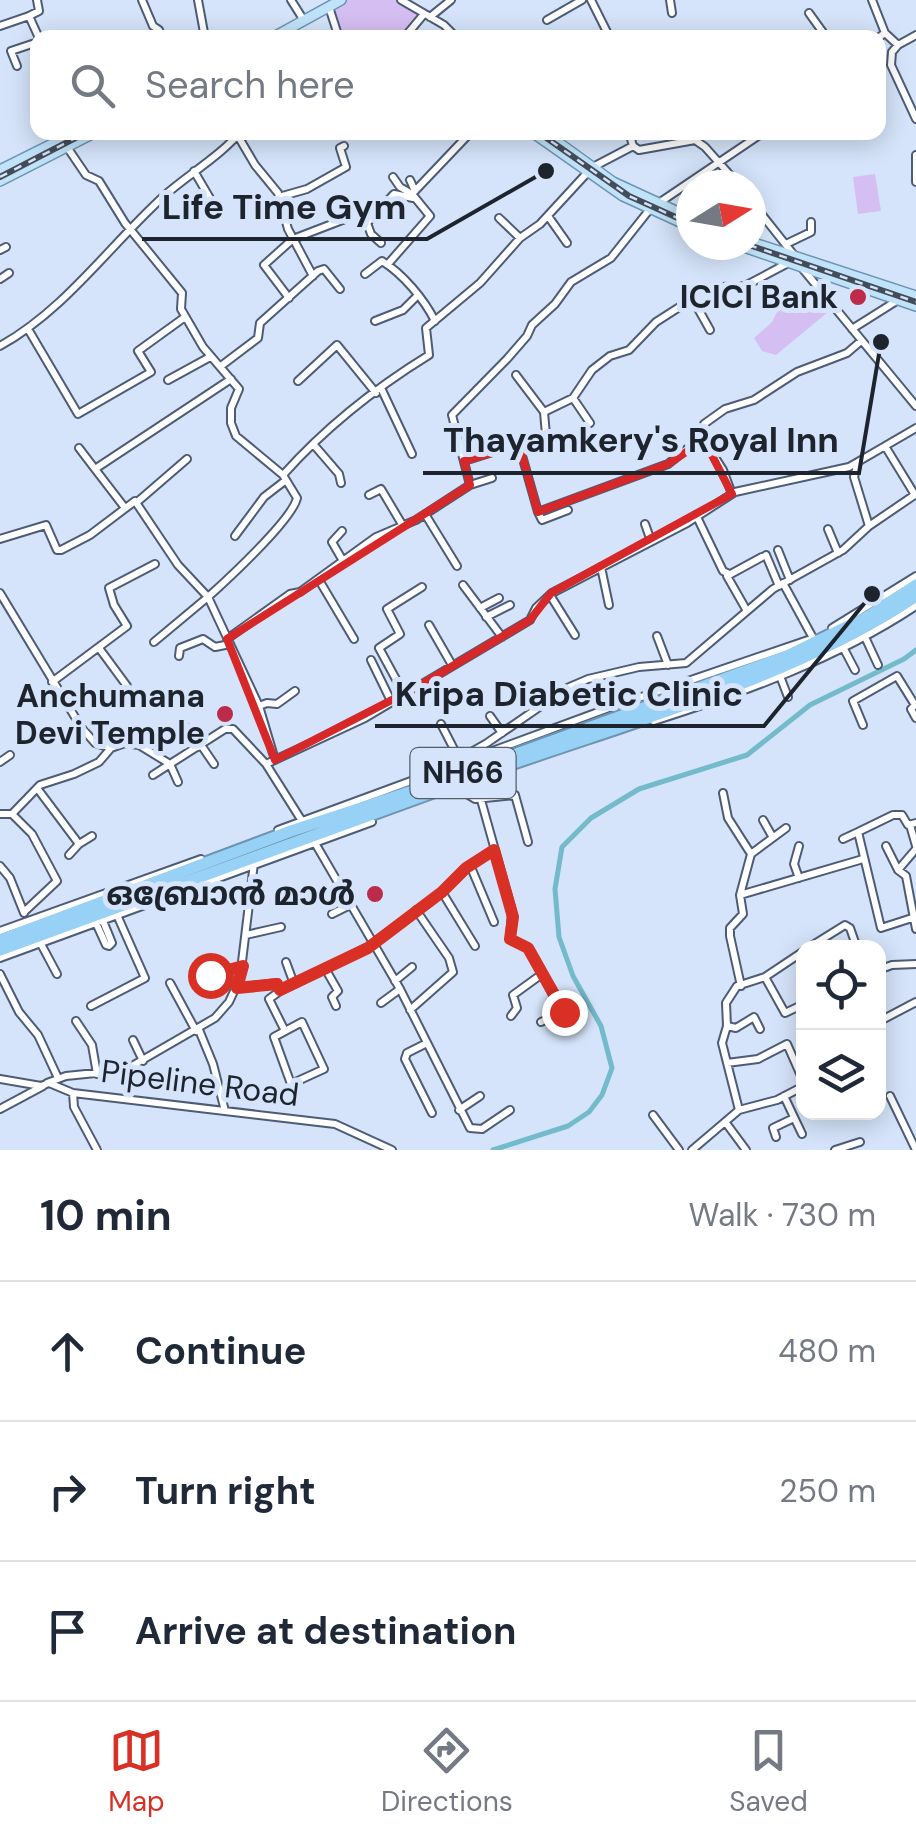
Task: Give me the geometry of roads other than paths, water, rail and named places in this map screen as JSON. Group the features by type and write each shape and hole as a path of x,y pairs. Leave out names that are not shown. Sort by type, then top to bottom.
{"highway":[{"name":"NH66","path":"0,940 70,909 254,861 653,718 828,637 909,590"},
{"name":"NH66","path":"0,950 122,911 183,877 328,815 431,785 735,680"}],"main road":[{"path":"285,30 341,0"},
{"path":"0,170 61,140"},
{"path":"0,181 81,140"},
{"path":"550,140 590,174 676,219"},
{"path":"551,140 590,174"},
{"path":"655,207 676,213"},
{"path":"766,249 799,263"},
{"path":"766,253 916,296"},
{"path":"884,290 896,300 916,306"}],"street":[{"path":"0,26 39,11 36,0"},
{"path":"142,0 153,26 160,30"},
{"path":"198,0 204,30"},
{"path":"291,0 303,19"},
{"path":"400,0 446,30"},
{"path":"412,30 451,0"},
{"path":"547,20 582,0"},
{"path":"591,0 606,30"},
{"path":"670,0 672,13"},
{"path":"872,0 881,30"},
{"path":"329,7 336,30"},
{"path":"809,13 822,30"},
{"path":"30,16 35,30"},
{"path":"916,36 898,45 892,52 891,65 916,119"},
{"path":"886,38 898,45"},
{"path":"16,66 11,51 30,43"},
{"path":"0,346 28,329 94,271 130,229 232,140"},
{"path":"243,140 279,197 293,239 313,276"},
{"path":"381,244 371,234 368,222 394,194 414,194 465,140"},
{"path":"632,140 639,150 695,140 726,170"},
{"path":"470,484 452,415 507,359 532,324 556,304 571,282 612,258 655,207 751,140"},
{"path":"279,197 306,189 346,167 340,148 344,146"},
{"path":"235,536 264,497 314,446 378,390 428,354 426,328 480,283 520,238 590,174 634,146"},
{"path":"67,147 86,175 99,181 130,229 182,292 180,309 210,357 240,392 231,408 236,436 284,477 297,498 295,506 208,596 154,642"},
{"path":"916,155 916,182"},
{"path":"194,170 218,212"},
{"path":"393,177 400,188 414,194"},
{"path":"388,264 430,216 414,194 410,180"},
{"path":"548,216 567,244"},
{"path":"500,218 520,238"},
{"path":"290,298 264,265 293,239 345,219"},
{"path":"766,219 916,406"},
{"path":"786,244 811,232 811,222"},
{"path":"365,274 382,261 388,264 435,320"},
{"path":"544,412 574,398 592,370 610,356 629,350 699,288 745,286 799,263"},
{"path":"220,366 258,338 260,323 313,276 324,270 340,289"},
{"path":"0,279 10,273"},
{"path":"375,320 403,310 417,296"},
{"path":"691,296 710,330"},
{"path":"852,329 896,300"},
{"path":"28,329 78,414 152,372 138,351 185,317"},
{"path":"732,494 718,462 702,440 704,424 726,410 754,400 796,372 847,353 861,340"},
{"path":"298,381 337,345 378,390 412,454"},
{"path":"168,380 210,357"},
{"path":"464,461 546,435 544,412 516,376"},
{"path":"95,469 230,379"},
{"path":"907,395 914,388"},
{"path":"574,398 590,423"},
{"path":"266,764 364,718 420,686 530,620 550,595 688,523 732,494 849,466 916,428"},
{"path":"538,512 668,464 702,440"},
{"path":"518,445 542,520 568,510"},
{"path":"314,446 339,474 340,483"},
{"path":"430,776 567,688 588,679 686,663 697,656 784,583 838,553 916,494 885,446"},
{"path":"79,448 125,508"},
{"path":"0,539 46,525 60,550 90,535 136,503 187,458"},
{"path":"858,461 854,477 869,526"},
{"path":"178,656 180,648 203,639 216,647 228,642 290,594 319,580 376,538 424,514 470,484 492,478"},
{"path":"369,495 381,489 403,526"},
{"path":"136,503 178,564 208,596 259,706 275,760"},
{"path":"424,514 457,566"},
{"path":"696,515 747,611"},
{"path":"644,524 651,541"},
{"path":"828,529 838,553"},
{"path":"342,531 332,542 343,560"},
{"path":"778,550 784,583"},
{"path":"729,574 764,556 784,583 813,638"},
{"path":"52,682 127,626 110,588 155,564"},
{"path":"600,567 609,605"},
{"path":"0,931 70,909 302,820 328,815 608,708 813,638 909,590 916,576"},
{"path":"319,580 354,639"},
{"path":"464,585 502,636"},
{"path":"404,694 379,648 400,634 387,608 422,587"},
{"path":"0,593 3,605 95,744 111,748"},
{"path":"550,595 575,635"},
{"path":"480,608 499,598"},
{"path":"486,617 510,605"},
{"path":"653,718 780,676 844,649 916,606"},
{"path":"429,626 452,665"},
{"path":"657,636 668,665"},
{"path":"865,637 878,665"},
{"path":"98,648 128,686"},
{"path":"844,649 855,670"},
{"path":"371,660 391,701"},
{"path":"780,676 788,697"},
{"path":"863,724 852,701 898,676 916,705 911,709 916,718"},
{"path":"420,686 429,702"},
{"path":"259,706 278,704 295,691"},
{"path":"490,716 502,733"},
{"path":"441,724 459,759"},
{"path":"186,727 214,764"},
{"path":"152,775 229,728 266,764 302,820"},
{"path":"0,814 12,814 38,788 99,762 111,748 125,743 139,746 170,764 178,782"},
{"path":"0,762 10,756"},
{"path":"38,788 80,844"},
{"path":"462,791 481,800 515,795 528,842"},
{"path":"724,793 728,818 751,854"},
{"path":"481,800 513,917 510,939 526,945 568,1023"},
{"path":"12,814 32,834 56,880 24,912"},
{"path":"843,839 899,814 913,824 916,848 898,870"},
{"path":"0,958 254,861 315,844 370,818"},
{"path":"763,820 772,836"},
{"path":"740,986 730,928 743,914 740,895 751,854 786,828"},
{"path":"858,832 881,928 912,918"},
{"path":"69,855 92,836"},
{"path":"315,844 400,989 470,1128 476,1130 510,1110"},
{"path":"798,846 794,864 799,878"},
{"path":"886,846 898,870 906,876 916,929"},
{"path":"285,1032 270,999 280,990 326,970 374,942 494,850"},
{"path":"740,895 863,859"},
{"path":"0,1109 58,1078 124,1070 198,1031 214,1018 237,988 243,966 254,861"},
{"path":"470,865 494,922"},
{"path":"0,866 10,878 26,921"},
{"path":"442,892 475,946"},
{"path":"332,914 352,904"},
{"path":"410,1010 453,972 449,958 416,910"},
{"path":"92,1006 145,978 122,911"},
{"path":"820,940 844,925 850,928 854,940"},
{"path":"246,935 281,927"},
{"path":"41,944 57,974"},
{"path":"739,1110 722,1043 727,1026 726,1003 740,986 765,977 796,956"},
{"path":"286,962 294,984"},
{"path":"886,967 916,964"},
{"path":"210,975 243,966"},
{"path":"395,981 412,966"},
{"path":"326,970 338,990 332,998 336,1006"},
{"path":"0,974 18,1012 38,1035 58,1078"},
{"path":"512,1016 517,1008 513,995 542,974"},
{"path":"765,977 785,1013 796,1008"},
{"path":"170,983 213,1064 225,1111"},
{"path":"237,988 277,984 280,990"},
{"path":"381,1003 400,989"},
{"path":"886,1018 916,1002"},
{"path":"541,1022 564,1012"},
{"path":"727,1026 736,1028 753,1016 760,1030"},
{"path":"76,1021 92,1044 97,1074"},
{"path":"302,1022 324,1069 291,1084 274,1038 285,1032 302,1022"},
{"path":"133,1040 143,1060"},
{"path":"425,1044 407,1053 406,1059 432,1113"},
{"path":"727,1063 758,1059 788,1044 796,1062"},
{"name":"Pipeline Road","path":"0,1077 73,1093 335,1124 392,1150"},
{"path":"692,1150 739,1110 796,1090"},
{"path":"73,1093 74,1107 97,1150"},
{"path":"459,1110 480,1096"},
{"path":"784,1096 802,1134"},
{"path":"890,1096 916,1150"},
{"path":"653,1116 679,1150"},
{"path":"776,1137 773,1128 792,1118"},
{"path":"726,1123 746,1150"},
{"path":"836,1150 860,1142"}],"waterway":[{"path":"493,1150 568,1126 589,1112 602,1095 612,1068 601,1026 573,976 559,937 555,889 562,847 591,818 639,789 747,755 810,705 916,650"}],"railway":[{"path":"0,177 72,140"},
{"path":"549,140 629,196 676,217"},
{"path":"766,251 916,302"}],"place":[{"name":"Life Time Gym","path":"546,171"},
{"name":"ICICI Bank","path":"858,297"},
{"name":"Thayamkery's Royal Inn","path":"881,342"},
{"name":"Kripa Diabetic Clinic","path":"872,594"},
{"name":"Anchumana Devi Temple","path":"225,714"},
{"name":"ഒബ്രോൻ മാൾ","path":"375,894"}]}
